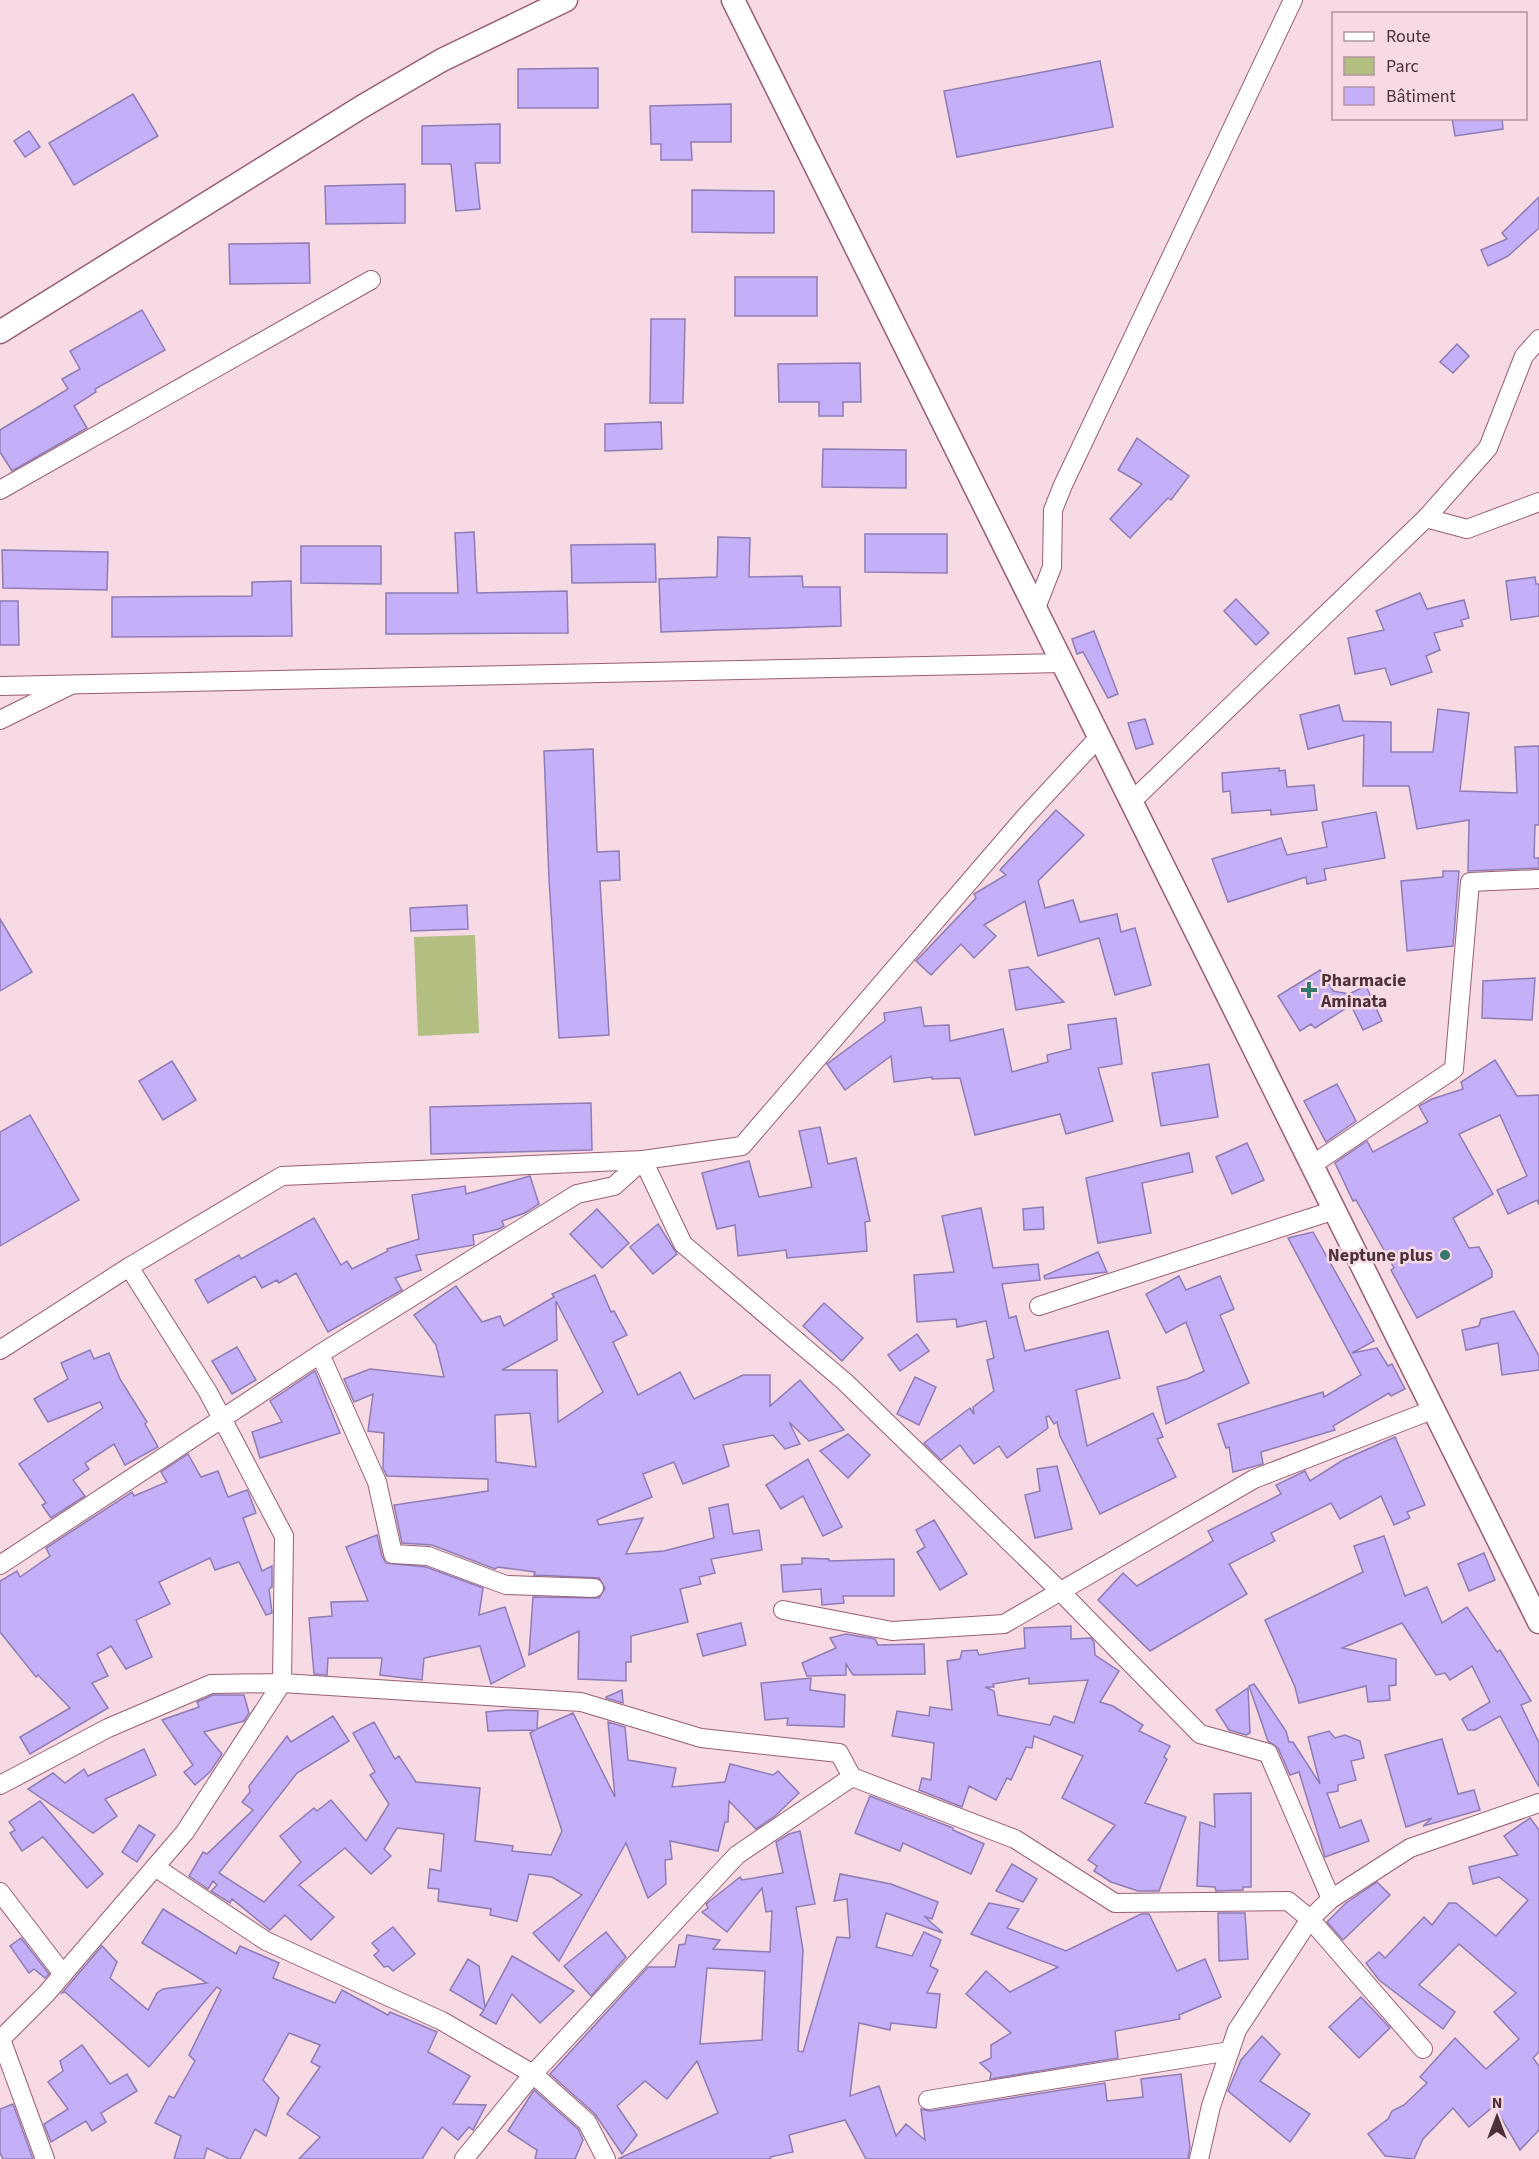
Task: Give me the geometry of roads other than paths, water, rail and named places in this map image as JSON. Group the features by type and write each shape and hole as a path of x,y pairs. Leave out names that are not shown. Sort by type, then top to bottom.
{"street":[{"path":"0,332 363,105 442,60 566,0"},
{"path":"733,0 1036,608 1130,803 1539,1622"},
{"path":"1036,608 1052,567 1053,510 1063,485 1293,0"},
{"path":"0,490 371,280"},
{"path":"1130,803 1426,518 1488,447 1524,356 1539,339"},
{"path":"1426,518 1467,529 1539,502"},
{"path":"0,686 78,682 1062,663"},
{"path":"0,720 78,682"},
{"path":"0,1350 129,1267 282,1176 643,1160 742,1146 1024,818 1098,738"},
{"path":"1312,1165 1454,1069 1470,882 1539,879"},
{"path":"0,1565 320,1354 577,1194 614,1186 643,1160"},
{"path":"643,1160 683,1244 845,1382 1060,1591 1200,1734 1268,1754 1331,1899"},
{"path":"1039,1306 1335,1210"},
{"path":"45,2159 1,2040 63,1974 185,1832 282,1683 284,1536 222,1418 129,1267"},
{"path":"320,1354 377,1482 393,1554 428,1556 506,1585 594,1588"},
{"path":"783,1610 892,1631 1004,1624 1254,1479 1432,1410"},
{"path":"0,1785 108,1728 211,1684 282,1683 581,1702 701,1738 839,1753 852,1777 1015,1839 1115,1903 1288,1901 1310,1919 1423,2049"},
{"path":"464,2159 533,2073 737,1855 852,1777"},
{"path":"1199,2159 1211,2106 1237,2030 1310,1919 1331,1899 1410,1848 1539,1803"},
{"path":"155,1867 266,1941 442,2021 533,2073 587,2122 606,2159"},
{"path":"0,1892 63,1974"},
{"path":"928,2100 1230,2051"}],"place":[{"name":"Pharmacie Aminata","path":"1309,990"},
{"name":"Neptune plus","path":"1445,1255"}]}
